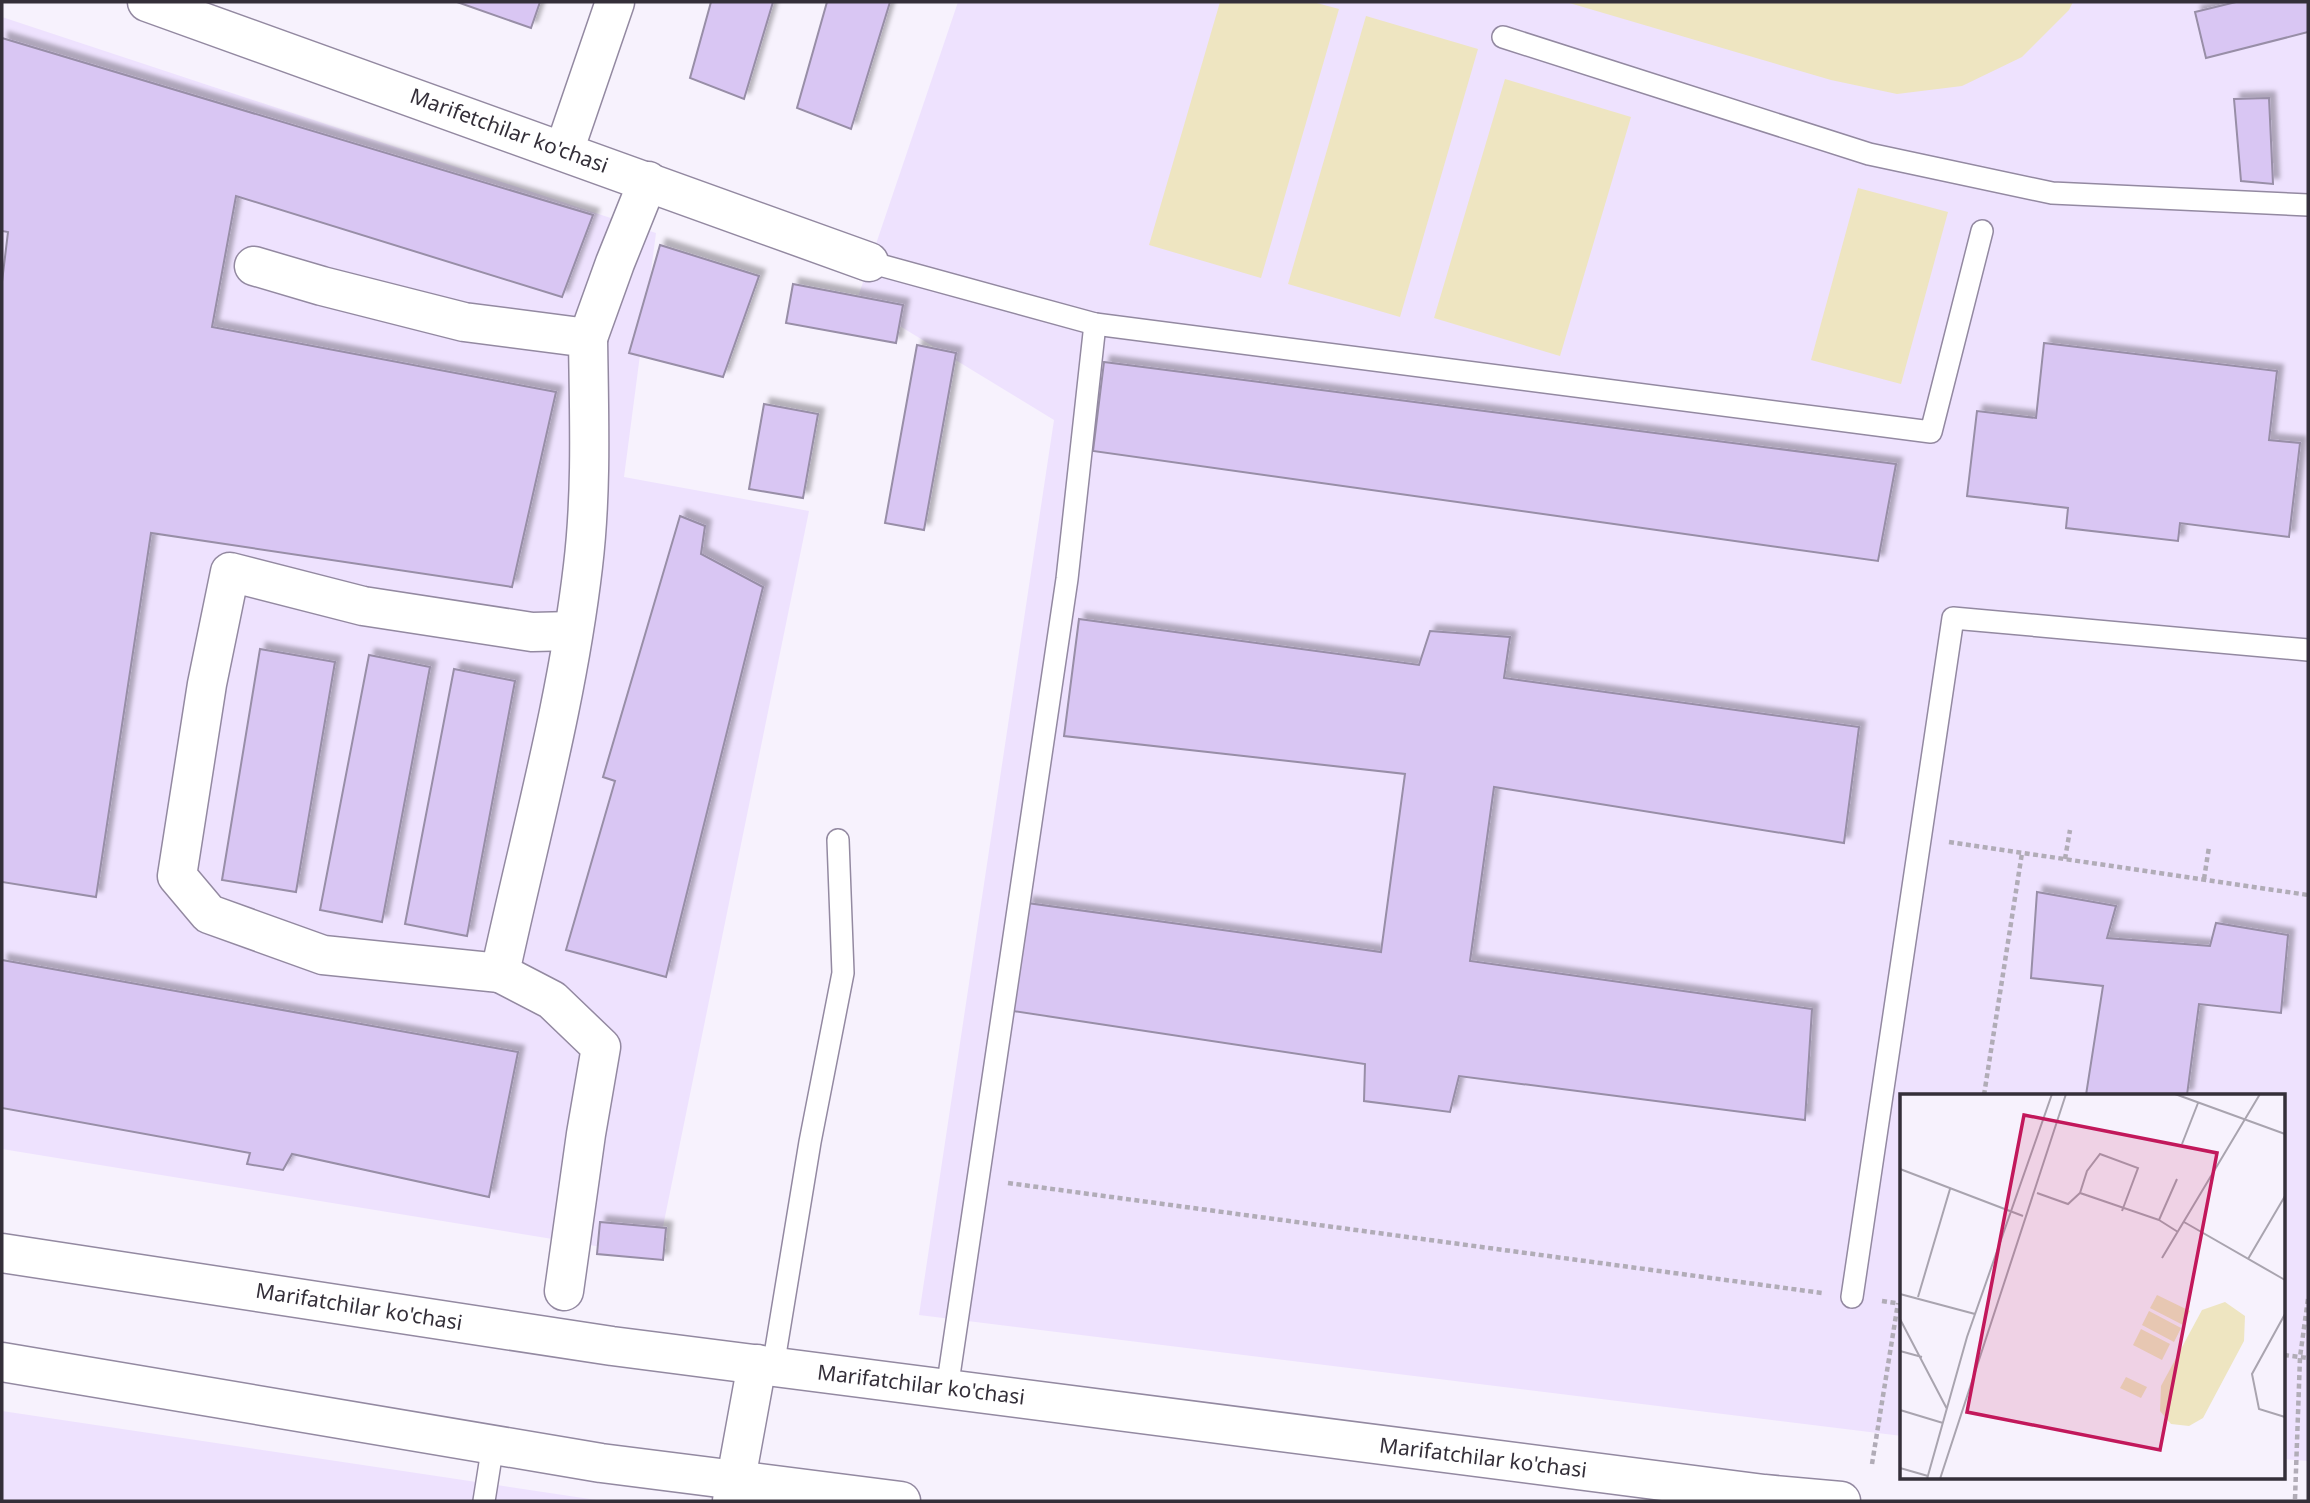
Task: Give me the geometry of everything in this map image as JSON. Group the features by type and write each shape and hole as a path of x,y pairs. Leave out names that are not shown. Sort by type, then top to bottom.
{"street":[{"name":"Marifetchilar ko'chasi","path":"147,2 869,262"},
{"path":"564,151 615,2"},
{"path":"500,973 561,701 573,631 584,552 589,461 589,338 615,262 648,181"},
{"path":"254,266 322,286 464,321 589,338"},
{"path":"564,1291 601,1047 552,1000 500,973 323,955 209,914 177,876 207,684 230,572 363,606 532,632 573,631"},
{"name":"Marifatchilar ko'chasi","path":"2,1253 612,1346 1764,1494 1842,1501"},
{"path":"2,1362 601,1463 734,1491 901,1501"},
{"path":"734,1491 765,1366"}],"lane":[{"path":"1503,37 1869,154 2052,193 2308,205"},
{"path":"869,262 1096,324 1931,432 1982,231"},
{"path":"947,1389 1067,579 1096,324"},
{"path":"1852,1297 1953,618 2308,650"},
{"path":"765,1366 843,973 838,840"},
{"path":"484,1501 493,1444"}],"path":[{"path":"2065,859 2070,830"},
{"path":"1920,838 2308,895"},
{"path":"2204,879 2208,846"},
{"path":"1984,1094 2021,853"},
{"path":"978,1179 1900,1303 1872,1464"},
{"path":"2295,1499 2301,1357 2308,1299"},
{"path":"2286,1355 2308,1358"}],"shaded area":[{"path":"958,2 2308,2 2308,1461 2286,1459 2286,1094 1900,1094 1900,1436 919,1315 1054,420 857,300"},
{"path":"1220,2 1313,2 1339,9 1261,278 1149,245"},
{"path":"1566,2 2073,2 2069,10 2022,57 1962,86 1897,94 1831,80"},
{"path":"1366,16 1478,49 1400,317 1288,284"},
{"path":"2,17 656,233 624,477 809,511 657,1256 2,1149"},
{"path":"1505,79 1631,117 1560,356 1434,318"},
{"path":"1858,188 1948,212 1901,384 1811,360"},
{"path":"2,1411 603,1501 2,1501"}],"building":[{"path":"457,2 540,2 531,28"},
{"path":"711,2 773,2 744,99 690,78"},
{"path":"827,2 890,2 851,129 797,108"},
{"path":"2236,2 2308,2 2308,32 2206,58 2195,12"},
{"path":"2,38 593,215 562,297 236,196 212,327 556,392 512,587 151,533 96,897 2,882 2,282 8,232 2,231"},
{"path":"2269,98 2273,184 2241,181 2234,99"},
{"path":"660,245 759,276 723,377 629,353"},
{"path":"793,284 903,305 896,343 786,323"},
{"path":"2044,343 2277,371 2269,440 2300,443 2289,537 2180,523 2178,541 2066,528 2068,508 1967,496 1977,411 2036,418"},
{"path":"917,345 956,353 924,530 885,523"},
{"path":"1104,362 1896,464 1878,561 1093,451"},
{"path":"764,404 818,414 803,498 749,489"},
{"path":"680,516 705,526 701,554 763,587 666,977 566,950 615,781 603,777"},
{"path":"1079,619 1419,665 1430,631 1510,637 1504,678 1859,727 1844,843 1494,787 1470,961 1812,1009 1805,1120 1459,1076 1450,1112 1364,1101 1365,1064 1013,1011 1027,903 1381,952 1405,774 1064,736"},
{"path":"260,649 335,662 296,892 222,880"},
{"path":"369,655 430,667 382,922 320,910"},
{"path":"454,669 515,681 467,936 405,924"},
{"path":"2037,892 2116,906 2107,938 2210,946 2216,923 2288,935 2281,1013 2199,1004 2187,1094 2086,1094 2103,986 2031,978"},
{"path":"2,960 518,1052 489,1197 292,1154 283,1170 247,1164 250,1153 2,1108"},
{"path":"600,1222 666,1228 663,1260 597,1254"}]}
